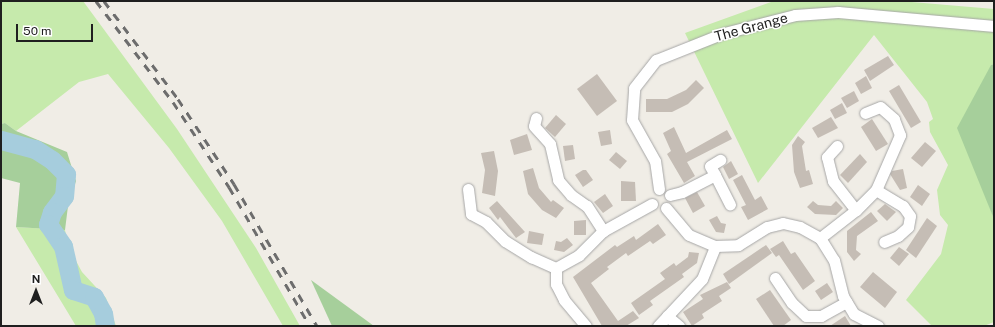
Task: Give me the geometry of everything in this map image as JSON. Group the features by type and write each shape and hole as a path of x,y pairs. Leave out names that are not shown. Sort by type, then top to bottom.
{"street":[{"name":"The Grange","path":"659,190 655,161 632,120 634,88 656,60 730,31 795,15 838,12 994,26"},
{"path":"820,238 856,210 876,190 900,135 894,120 880,107 865,113"},
{"path":"536,118 534,126 550,144 558,180 571,195 587,206 603,230"},
{"path":"837,146 827,157 834,181 856,210"},
{"path":"720,160 710,166 730,204"},
{"path":"670,195 682,192 715,175"},
{"path":"468,189 470,214 486,222 505,241 531,257 556,268"},
{"path":"659,190 665,190 670,195 670,204 666,208 656,208 652,204 652,195 659,190"},
{"path":"876,190 903,206 910,216 908,227 898,236 884,242"},
{"path":"556,268 579,255 603,230 652,204"},
{"path":"666,208 688,235 715,246 738,245 766,227 783,224 800,227 820,238 834,260 846,302 854,314 878,326"},
{"path":"658,326 702,279 715,246"},
{"path":"556,268 556,284 564,300 586,326"},
{"path":"775,278 792,304 806,316 821,316 846,302"},
{"path":"667,316 679,326"}],"green space":[{"path":"1,1 83,1 177,129 256,248 300,326 283,326 222,221 169,148 108,74 79,82 16,131 5,123 1,124"},
{"path":"900,1 994,9 994,64 991,65 983,188 994,219 994,322 984,326 932,326 906,300 941,254 948,225 940,215 937,190 948,165 930,132 929,122 933,119 927,102 874,35 758,183 685,33 771,2"},
{"path":"994,64 994,219 957,128 991,65"},
{"path":"5,123 16,131 67,152 76,181 68,206 65,230 16,227 20,183 1,178 1,124"},
{"path":"16,227 65,230 69,248 82,272 106,298 116,326 76,326"},
{"path":"311,280 374,326 332,326"}],"building":[{"path":"888,56 894,65 870,81 864,70"},
{"path":"597,74 617,101 597,116 577,89"},
{"path":"866,76 872,88 861,94 855,83"},
{"path":"696,80 704,88 688,104 672,112 646,112 646,99 667,99 686,90"},
{"path":"899,85 921,122 911,128 889,91"},
{"path":"854,91 859,101 847,108 841,98"},
{"path":"842,103 847,113 835,119 830,110"},
{"path":"556,115 566,124 555,137 545,128"},
{"path":"831,117 838,128 818,138 812,128"},
{"path":"872,119 888,144 876,151 861,127"},
{"path":"674,127 686,153 727,130 732,139 687,162 695,176 684,183 667,154 671,151 663,133"},
{"path":"610,130 612,144 601,146 598,132"},
{"path":"527,134 532,150 514,155 510,140"},
{"path":"798,136 805,142 802,146 806,171 809,170 813,184 800,188 794,172 792,145"},
{"path":"925,142 936,151 922,167 911,158"},
{"path":"573,145 575,159 565,161 563,146"},
{"path":"494,151 498,171 495,196 482,193 485,170 481,153"},
{"path":"616,152 627,161 620,169 609,160"},
{"path":"860,154 867,162 848,183 840,175"},
{"path":"731,161 738,174 729,179 723,167"},
{"path":"533,168 539,188 551,202 553,200 564,208 556,218 542,210 528,194 523,171"},
{"path":"903,169 907,188 900,190 890,174 892,171"},
{"path":"583,170 586,170 593,180 583,187 575,175"},
{"path":"742,175 755,200 761,196 768,209 748,220 741,207 746,205 733,180"},
{"path":"621,181 635,182 636,201 621,201"},
{"path":"918,185 930,194 922,206 910,197"},
{"path":"697,192 705,206 693,213 685,198"},
{"path":"605,194 613,206 603,213 594,202"},
{"path":"497,201 525,232 516,238 500,217 498,220 489,208"},
{"path":"813,201 818,205 831,206 836,201 843,208 836,215 815,214 807,207"},
{"path":"885,204 896,212 887,221 877,211"},
{"path":"871,212 878,221 857,236 856,250 861,254 854,261 847,252 847,231"},
{"path":"717,216 721,223 726,224 724,233 716,232 709,220"},
{"path":"927,218 937,226 916,258 906,250"},
{"path":"586,220 586,235 574,235 574,221"},
{"path":"658,224 666,235 653,244 650,241 628,256 626,253 607,267 609,269 591,283 618,321 633,311 639,318 626,326 602,326 573,277 615,245 617,247 634,236 636,240"},
{"path":"529,231 544,234 542,245 527,243"},
{"path":"567,238 573,245 564,252 554,250 556,241 561,242"},
{"path":"783,241 791,254 795,252 815,281 803,290 779,255 776,257 770,249"},
{"path":"766,245 772,253 729,284 723,274"},
{"path":"899,247 909,254 899,266 890,258"},
{"path":"689,252 699,253 697,263 682,274 684,277 650,301 653,305 639,315 631,303 665,279 660,273 674,263 676,266 688,257"},
{"path":"873,272 897,292 885,308 860,287"},
{"path":"727,282 731,288 719,296 722,301 702,314 704,318 692,326 683,312 703,299 700,295"},
{"path":"827,283 833,292 821,300 815,291"},
{"path":"770,290 791,320 783,326 774,326 756,299"},
{"path":"845,316 851,326 830,326"}],"waterway":[{"path":"1,140 35,149 52,160 66,174 64,196 52,212 48,224 63,246 73,290 94,297 103,313 105,326"}],"railway":[{"path":"96,1 173,102 229,187 310,326"},
{"path":"104,1 178,99 234,184 317,326"}]}
